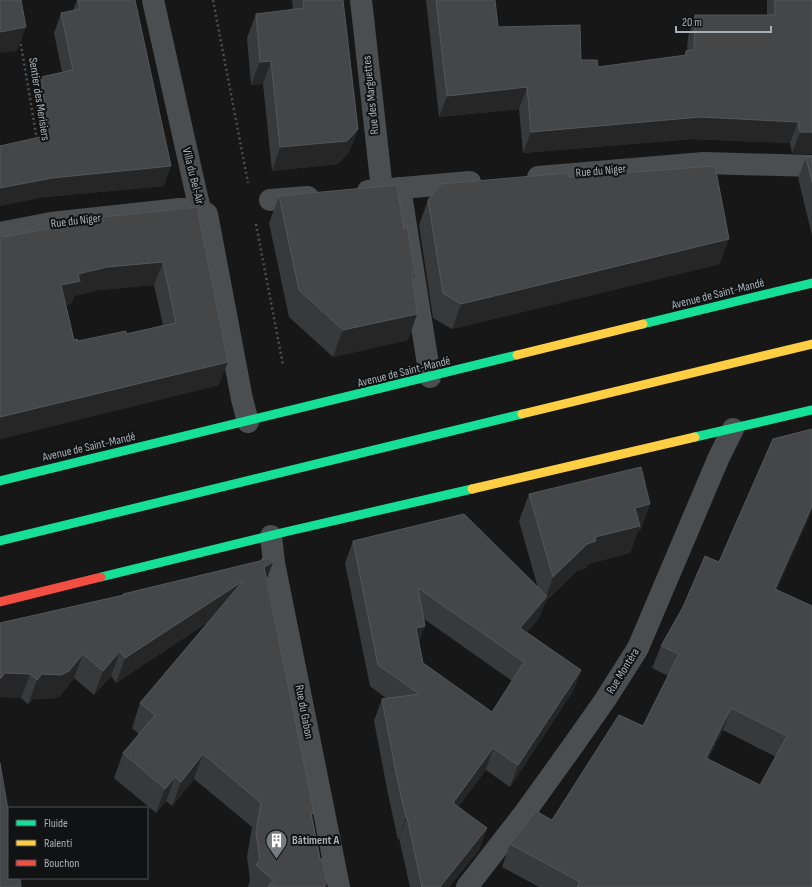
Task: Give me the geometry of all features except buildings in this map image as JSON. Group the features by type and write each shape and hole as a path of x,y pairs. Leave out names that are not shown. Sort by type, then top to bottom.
{"street":[{"name":"Villa du Bel-Air","path":"154,0 200,209 207,214 248,422"},
{"name":"Rue des Marguettes","path":"361,0 391,189 430,378"},
{"name":"Rue du Niger","path":"517,178 704,163 812,166"},
{"path":"352,193 486,181"},
{"path":"270,200 330,195"},
{"name":"Rue du Niger","path":"0,233 51,223 180,209 200,209"},
{"name":"Avenue de Saint-Mandé","path":"0,481 430,378 812,283"},
{"path":"0,541 812,344"},
{"path":"0,602 271,536 812,410"},
{"name":"Rue Montéra","path":"467,887 572,747 605,700 638,648 716,464 733,429"},
{"name":"Rue du Gabon","path":"271,536 274,563 338,887"}],"path":[{"name":"Sentier des Merisiers","path":"20,38 38,146"}],"traffic: fast":[{"path":"643,324 812,283"},
{"path":"0,481 517,355"},
{"path":"695,437 812,410"},
{"path":"0,541 522,414"},
{"path":"101,577 285,532 472,489"}],"traffic: slow":[{"path":"517,355 643,324"},
{"path":"522,414 812,344"},
{"path":"472,489 695,437"}],"traffic: jam":[{"path":"0,602 101,577"}],"place":[{"name":"Bâtiment A","path":"277,860"}]}
